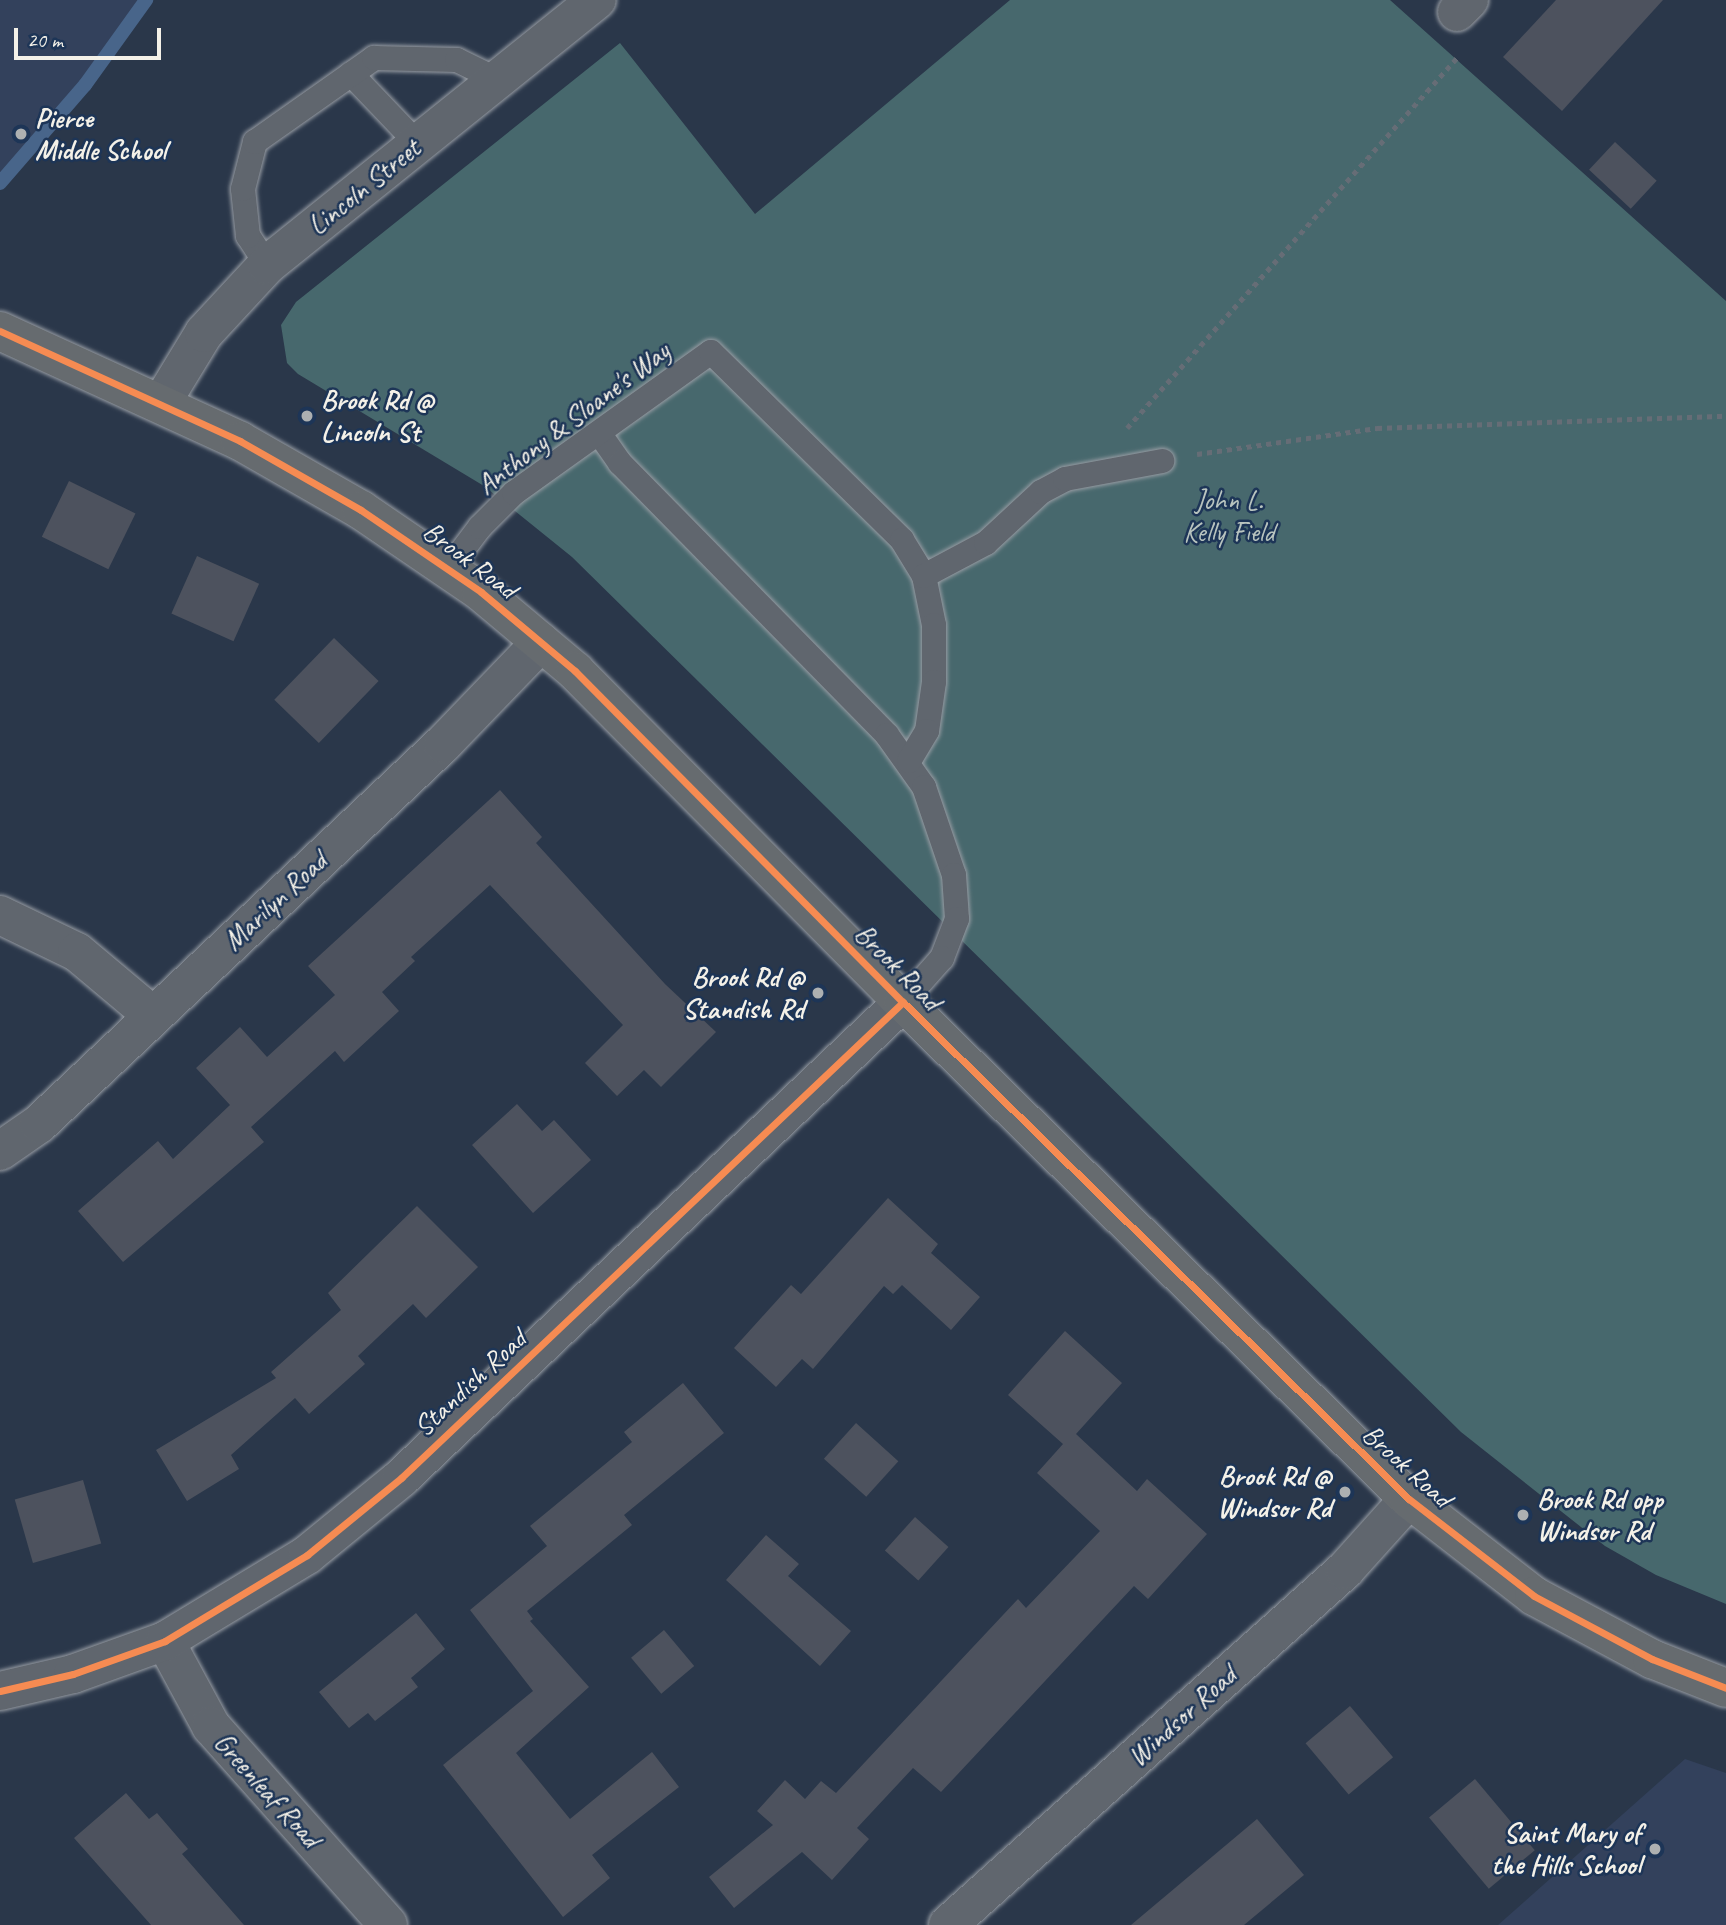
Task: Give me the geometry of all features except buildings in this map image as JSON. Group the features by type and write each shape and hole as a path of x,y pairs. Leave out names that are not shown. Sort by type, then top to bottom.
{"main road":[{"name":"Brook Road","path":"0,331 162,402 322,487 449,568 541,642 603,698 902,1002 1409,1500 1502,1573 1564,1614 1652,1659 1726,1688"}],"street":[{"name":"Lincoln Street","path":"162,402 204,333 267,265 597,0"},
{"name":"Marilyn Road","path":"0,1151 39,1124 443,744 541,642"},
{"path":"0,915 77,952 152,1015"},
{"name":"Standish Road","path":"0,1691 73,1674 165,1641 258,1587 357,1516 902,1002"},
{"name":"Windsor Road","path":"948,1925 1345,1570 1409,1500"},
{"name":"Greenleaf Road","path":"165,1641 211,1726 388,1925"}],"lane":[{"path":"267,265 248,236 243,189 255,142 374,58 457,60 498,80"},
{"path":"351,74 418,144"},
{"name":"Anthony & Sloane's Way","path":"449,568 480,527 514,493 711,352 902,540 924,576"},
{"path":"598,433 620,463 909,761 935,815 957,897 952,937 942,958 902,1002"},
{"path":"909,761 927,731 934,682 934,625 924,576 986,543 1041,492 1065,479 1162,461"}],"path":[{"path":"1124,467 1127,425 1478,34 1463,6"},
{"path":"1162,461 1252,443 1377,428 1726,416"}],"shaded area":[{"name":"Pierce Middle School","path":"0,0 146,0 85,85 0,183"},
{"name":"Saint Mary of the Hills School","path":"1685,1759 1726,1773 1726,1925 1498,1925"}],"green space":[{"name":"John L. Kelly Field","path":"1010,0 1390,0 1726,301 1726,1604 1656,1575 1605,1546 1461,1432 572,557 484,486 298,374 287,363 281,325 296,302 620,43 755,214"}],"waterway":[{"path":"0,183 85,85 146,0"}],"cycle path":[{"path":"0,331 240,441 361,510 481,592 575,671 903,1002 1409,1499 1534,1596 1652,1659 1726,1688"},
{"path":"0,1691 73,1674 165,1641 307,1555 401,1478 903,1002"}],"place":[{"name":"Pierce Middle School","path":"21,134"},
{"name":"Brook Rd @ Lincoln St","path":"307,416"},
{"name":"Brook Rd @ Standish Rd","path":"818,993"},
{"name":"Brook Rd @ Windsor Rd","path":"1345,1492"},
{"name":"Brook Rd opp Windsor Rd","path":"1523,1515"},
{"name":"Saint Mary of the Hills School","path":"1655,1849"}]}
